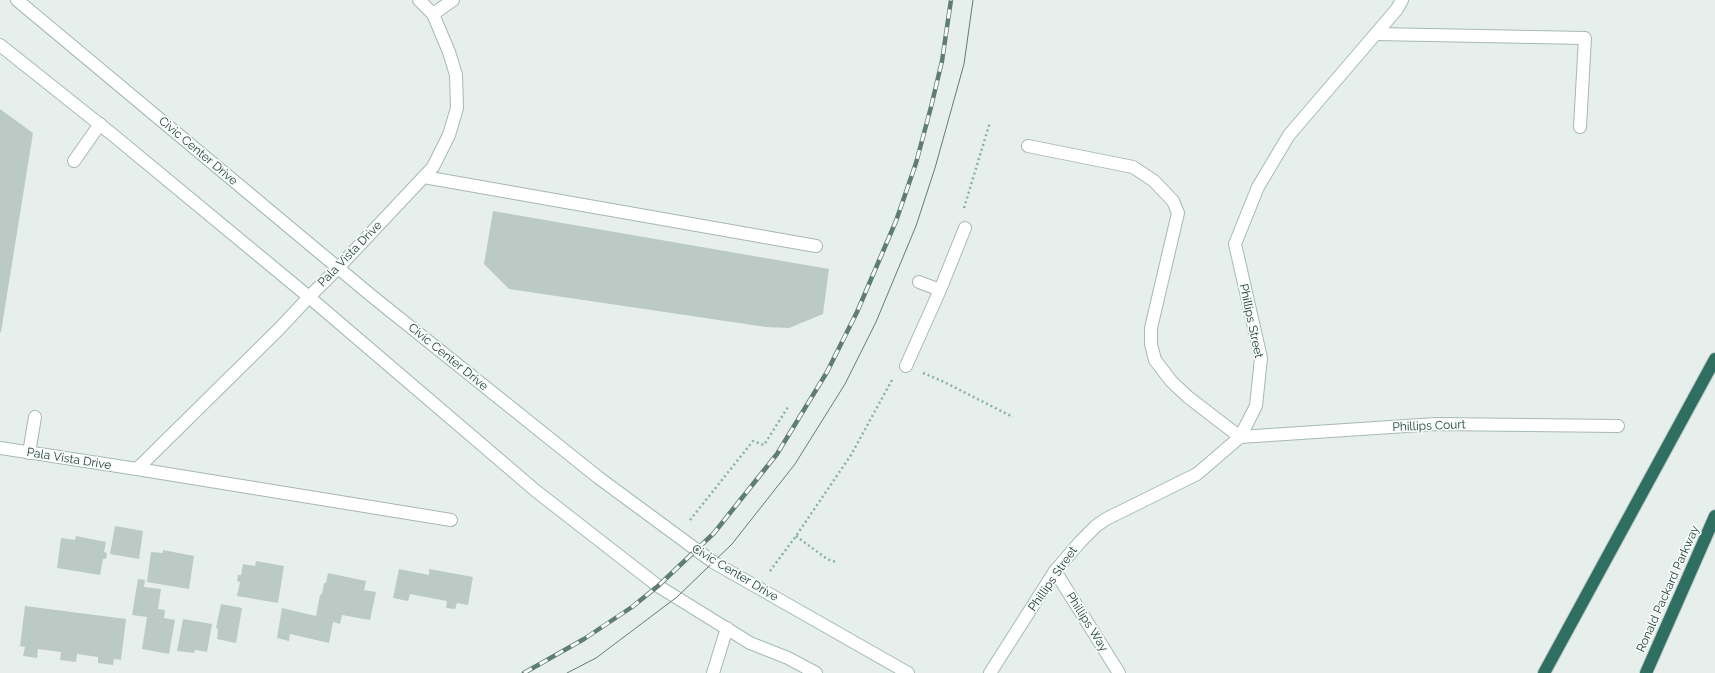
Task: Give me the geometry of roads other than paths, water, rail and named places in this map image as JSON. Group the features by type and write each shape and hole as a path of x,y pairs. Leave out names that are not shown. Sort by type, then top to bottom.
{"highway":[{"path":"1544,673 1715,359"},
{"name":"Ronald Packard Parkway","path":"1646,673 1715,516"}],"street":[{"name":"Civic Center Drive","path":"17,0 534,427 675,535 713,562 908,673"},
{"name":"Pala Vista Drive","path":"137,470 279,329 433,167 449,135 458,108 456,75 449,52 433,14 419,0"},
{"path":"433,14 453,0"},
{"name":"Phillips Street","path":"990,673 1056,571 1080,542 1096,526 1106,519 1197,474 1240,437 1256,406 1261,358 1235,244 1258,187 1289,135 1397,9 1402,0"},
{"path":"1376,34 1585,38 1580,127"},
{"path":"0,45 100,124 309,297 536,491 658,586 750,642 788,658 816,673"},
{"path":"74,161 100,124"},
{"path":"1028,146 1133,167 1154,180 1173,200 1178,213 1151,328 1151,344 1155,360 1171,381 1188,398 1240,437"},
{"path":"424,177 816,246"},
{"path":"906,366 940,290 965,228"},
{"path":"919,282 940,290"},
{"path":"29,453 35,417"},
{"name":"Phillips Court","path":"1240,437 1436,424 1618,426"},
{"name":"Pala Vista Drive","path":"0,448 451,520"},
{"name":"Phillips Way","path":"1056,571 1119,673"},
{"path":"713,673 727,628"}],"tram line":[{"path":"567,673 596,658 677,597 732,544 795,464 845,384 876,322 916,226 935,168 964,64 973,0"}],"railway":[{"path":"524,673 584,639 632,607 658,586 714,533 777,454 827,372 857,312 896,221 916,163 931,107 942,61 951,0"}]}
